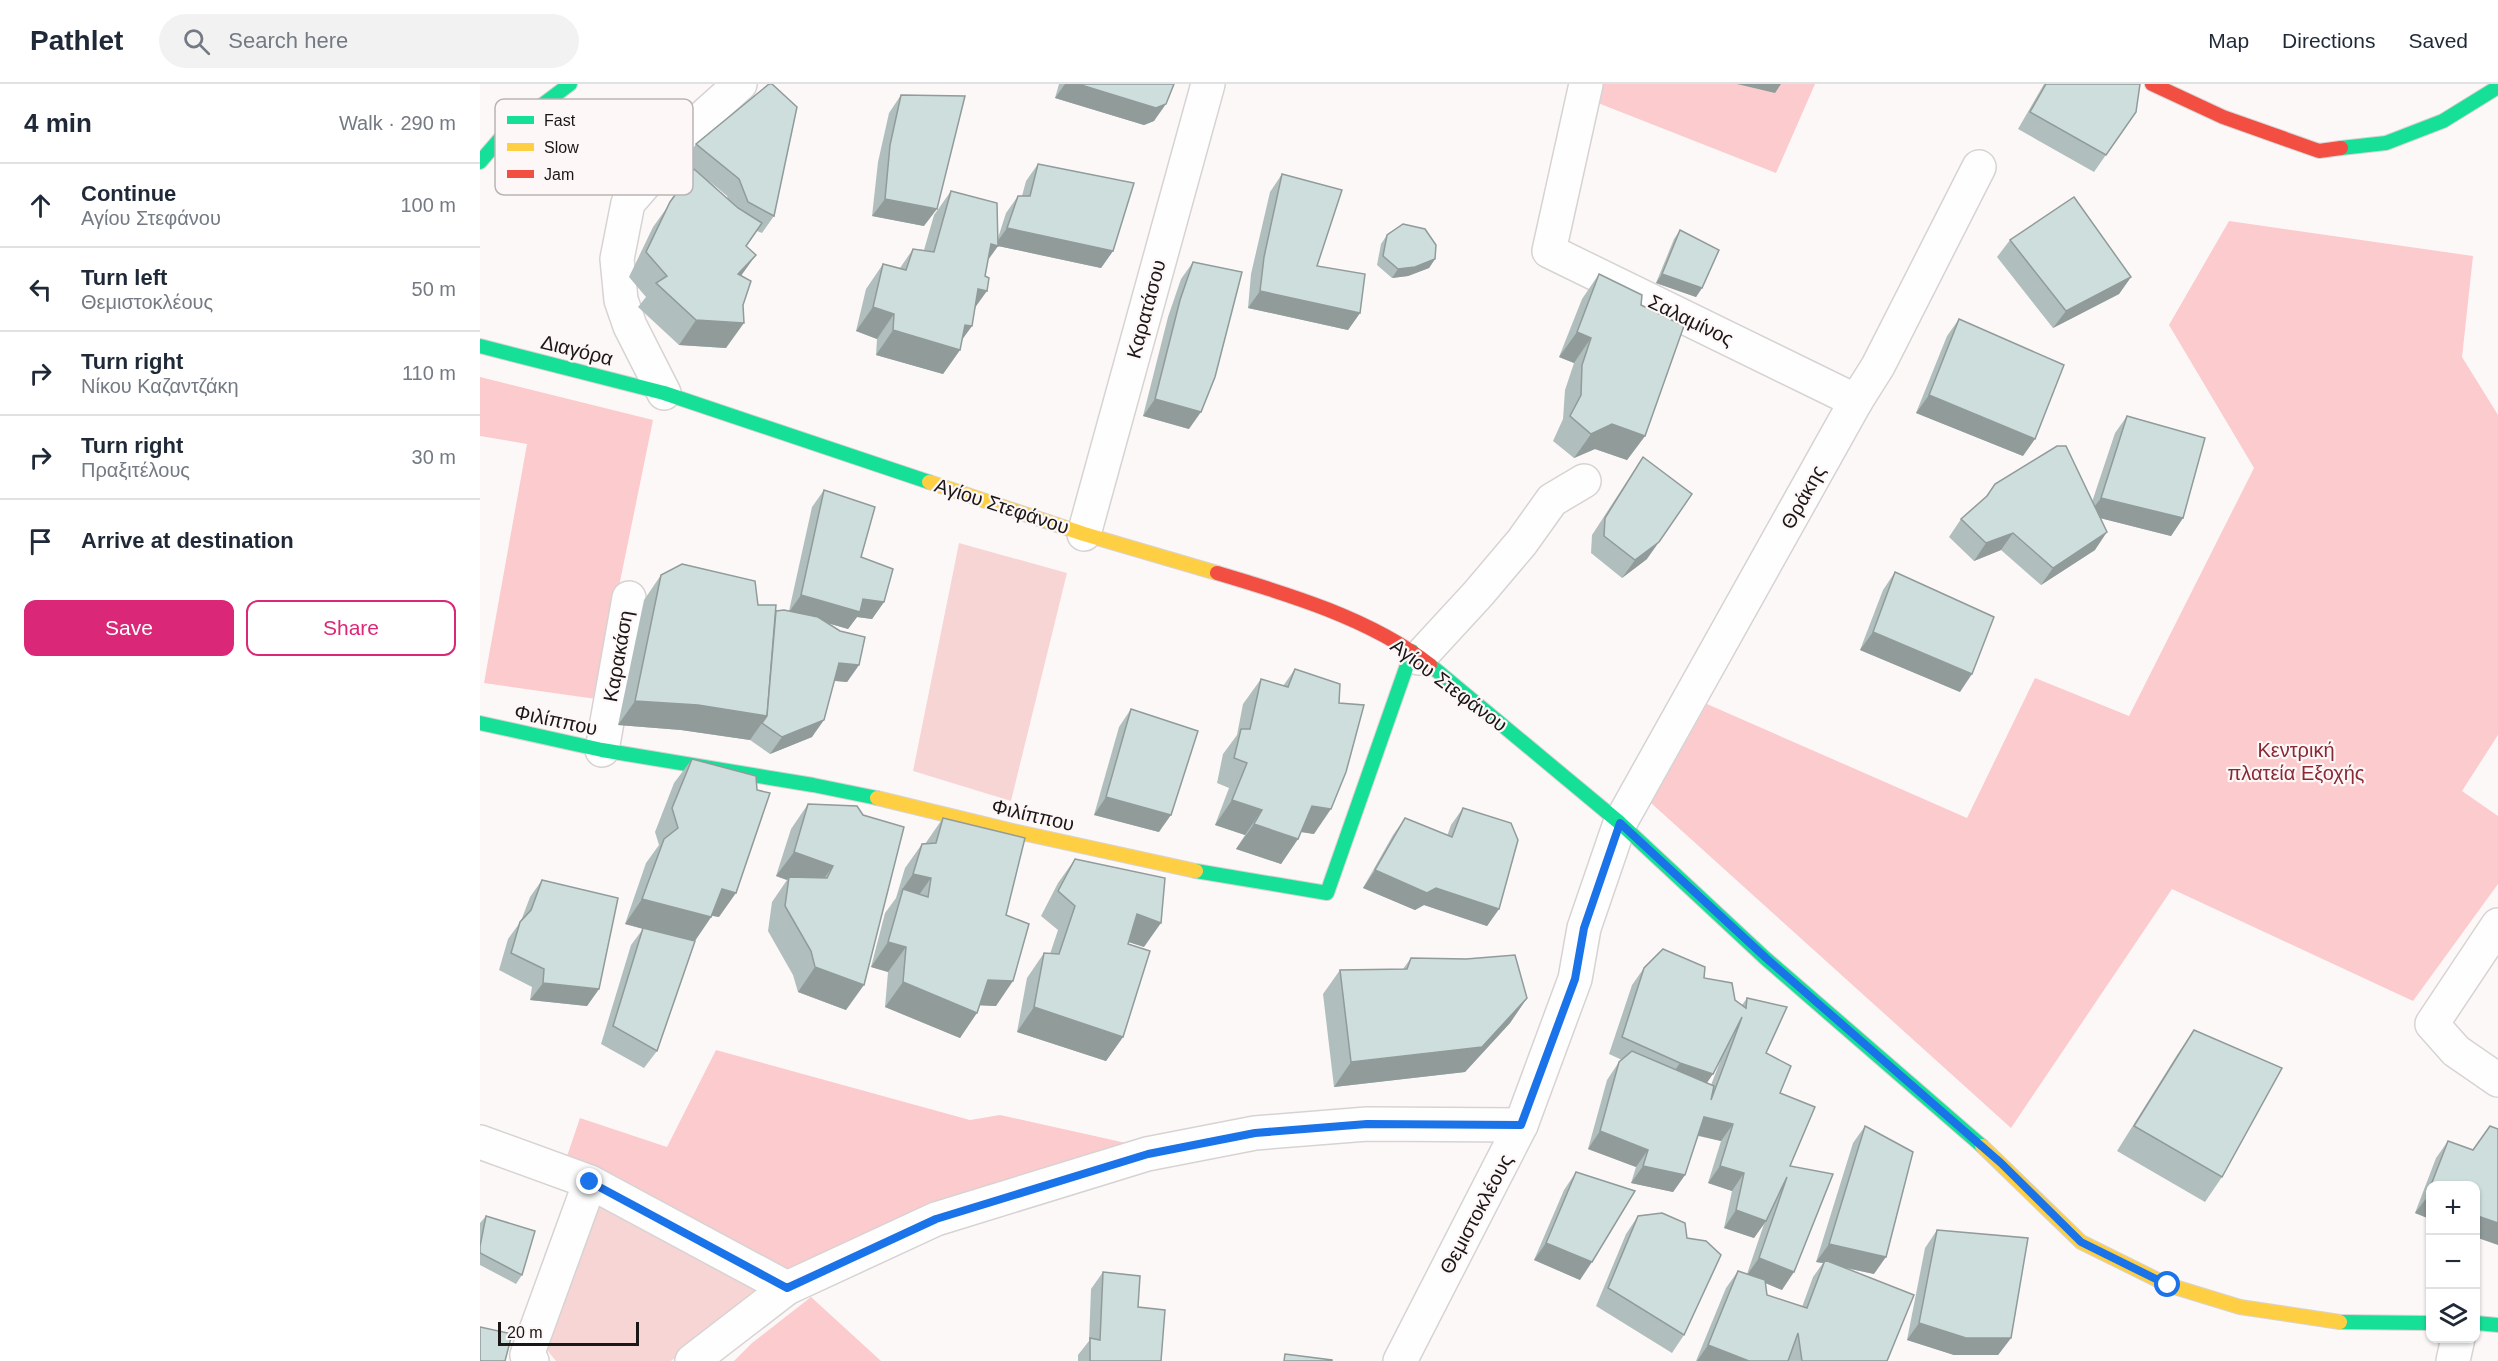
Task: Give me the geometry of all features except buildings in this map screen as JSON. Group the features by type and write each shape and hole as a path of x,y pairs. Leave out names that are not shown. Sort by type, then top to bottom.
{"street":[{"path":"550,99 570,84"},
{"path":"693,128 741,84"},
{"name":"Καρατάσου","path":"1084,534 1208,84"},
{"name":"Σαλαμίνος","path":"1586,84 1549,251 1856,401"},
{"path":"2152,84 2223,117 2319,151 2386,143 2443,121 2498,87"},
{"path":"480,162 495,145"},
{"name":"Θράκης","path":"1620,823 1856,401 1878,366 1979,167"},
{"path":"635,195 628,203 617,259 621,300 630,326 664,393"},
{"name":"Διαγόρα","path":"480,346 664,393"},
{"name":"Αγίου Στεφάνου","path":"664,393 1084,534 1267,588 1373,630 1416,654 1452,682 1620,823 1766,958 2001,1163 2081,1242 2168,1285 2240,1307 2335,1322 2426,1323"},
{"path":"1416,654 1478,594 1522,542 1552,500 1584,482"},
{"name":"Καρακάση","path":"602,750 628,597"},
{"name":"Φιλίππου","path":"480,723 602,750 813,785 897,802 1013,831 1180,868 1327,893 1416,654"},
{"name":"Θεμιστοκλέους","path":"1400,1361 1521,1125 1575,979 1584,928 1620,823"},
{"path":"2498,925 2432,1024 2456,1051 2498,1080"},
{"path":"692,1361 787,1288 936,1219 1148,1154 1255,1133 1367,1124 1521,1125"},
{"path":"480,1142 590,1182 787,1288"},
{"path":"532,1361 527,1355 590,1182"},
{"path":"2480,1323 2498,1325"},
{"path":"2453,1361 2457,1343"}],"shaded area":[{"path":"959,543 1067,573 1011,801 913,771"},
{"path":"597,1192 771,1287 671,1361 556,1361 542,1344"}],"green space":[{"path":"1603,84 1815,84 1776,173 1598,103"},
{"name":"Κεντρική πλατεία Εξοχής","path":"2229,221 2473,256 2462,357 2498,415 2498,735 2462,791 2498,816 2498,884 2413,1001 2172,889 2011,1128 1651,803 1707,704 1967,818 2035,678 2129,716 2254,468 2169,325"},
{"path":"480,377 653,420 596,699 484,683 527,444 480,436"},
{"path":"716,1050 970,1120 1000,1115 1135,1145 784,1280 564,1165 580,1118 667,1147"},
{"path":"811,1297 881,1361 734,1361 752,1343"}],"traffic: fast":[{"path":"550,99 570,84"},
{"path":"2341,148 2386,143 2443,121 2498,87"},
{"path":"480,162 495,145"},
{"path":"480,346 664,393 929,482"},
{"path":"1196,871 1327,893 1412,651"},
{"path":"1430,665 1620,823 1765,958 1982,1146"},
{"path":"480,723 602,750 813,785 877,798"},
{"path":"2340,1322 2426,1323"},
{"path":"2480,1323 2498,1325"}],"traffic: slow":[{"path":"929,482 1084,534 1217,573"},
{"path":"877,798 1013,831 1196,871"},
{"path":"1982,1146 2081,1242 2168,1285 2240,1307 2340,1322"}],"traffic: jam":[{"path":"2152,84 2223,117 2319,151 2341,148"},
{"path":"1217,573 1300,599 1355,621 1382,634 1430,665"}],"route":[{"path":"590,1182 787,1288 807,1281 936,1219 1148,1154 1255,1133 1367,1124 1521,1125 1575,979 1584,928 1620,823 1766,958 2001,1163 2081,1242 2168,1285"}]}
